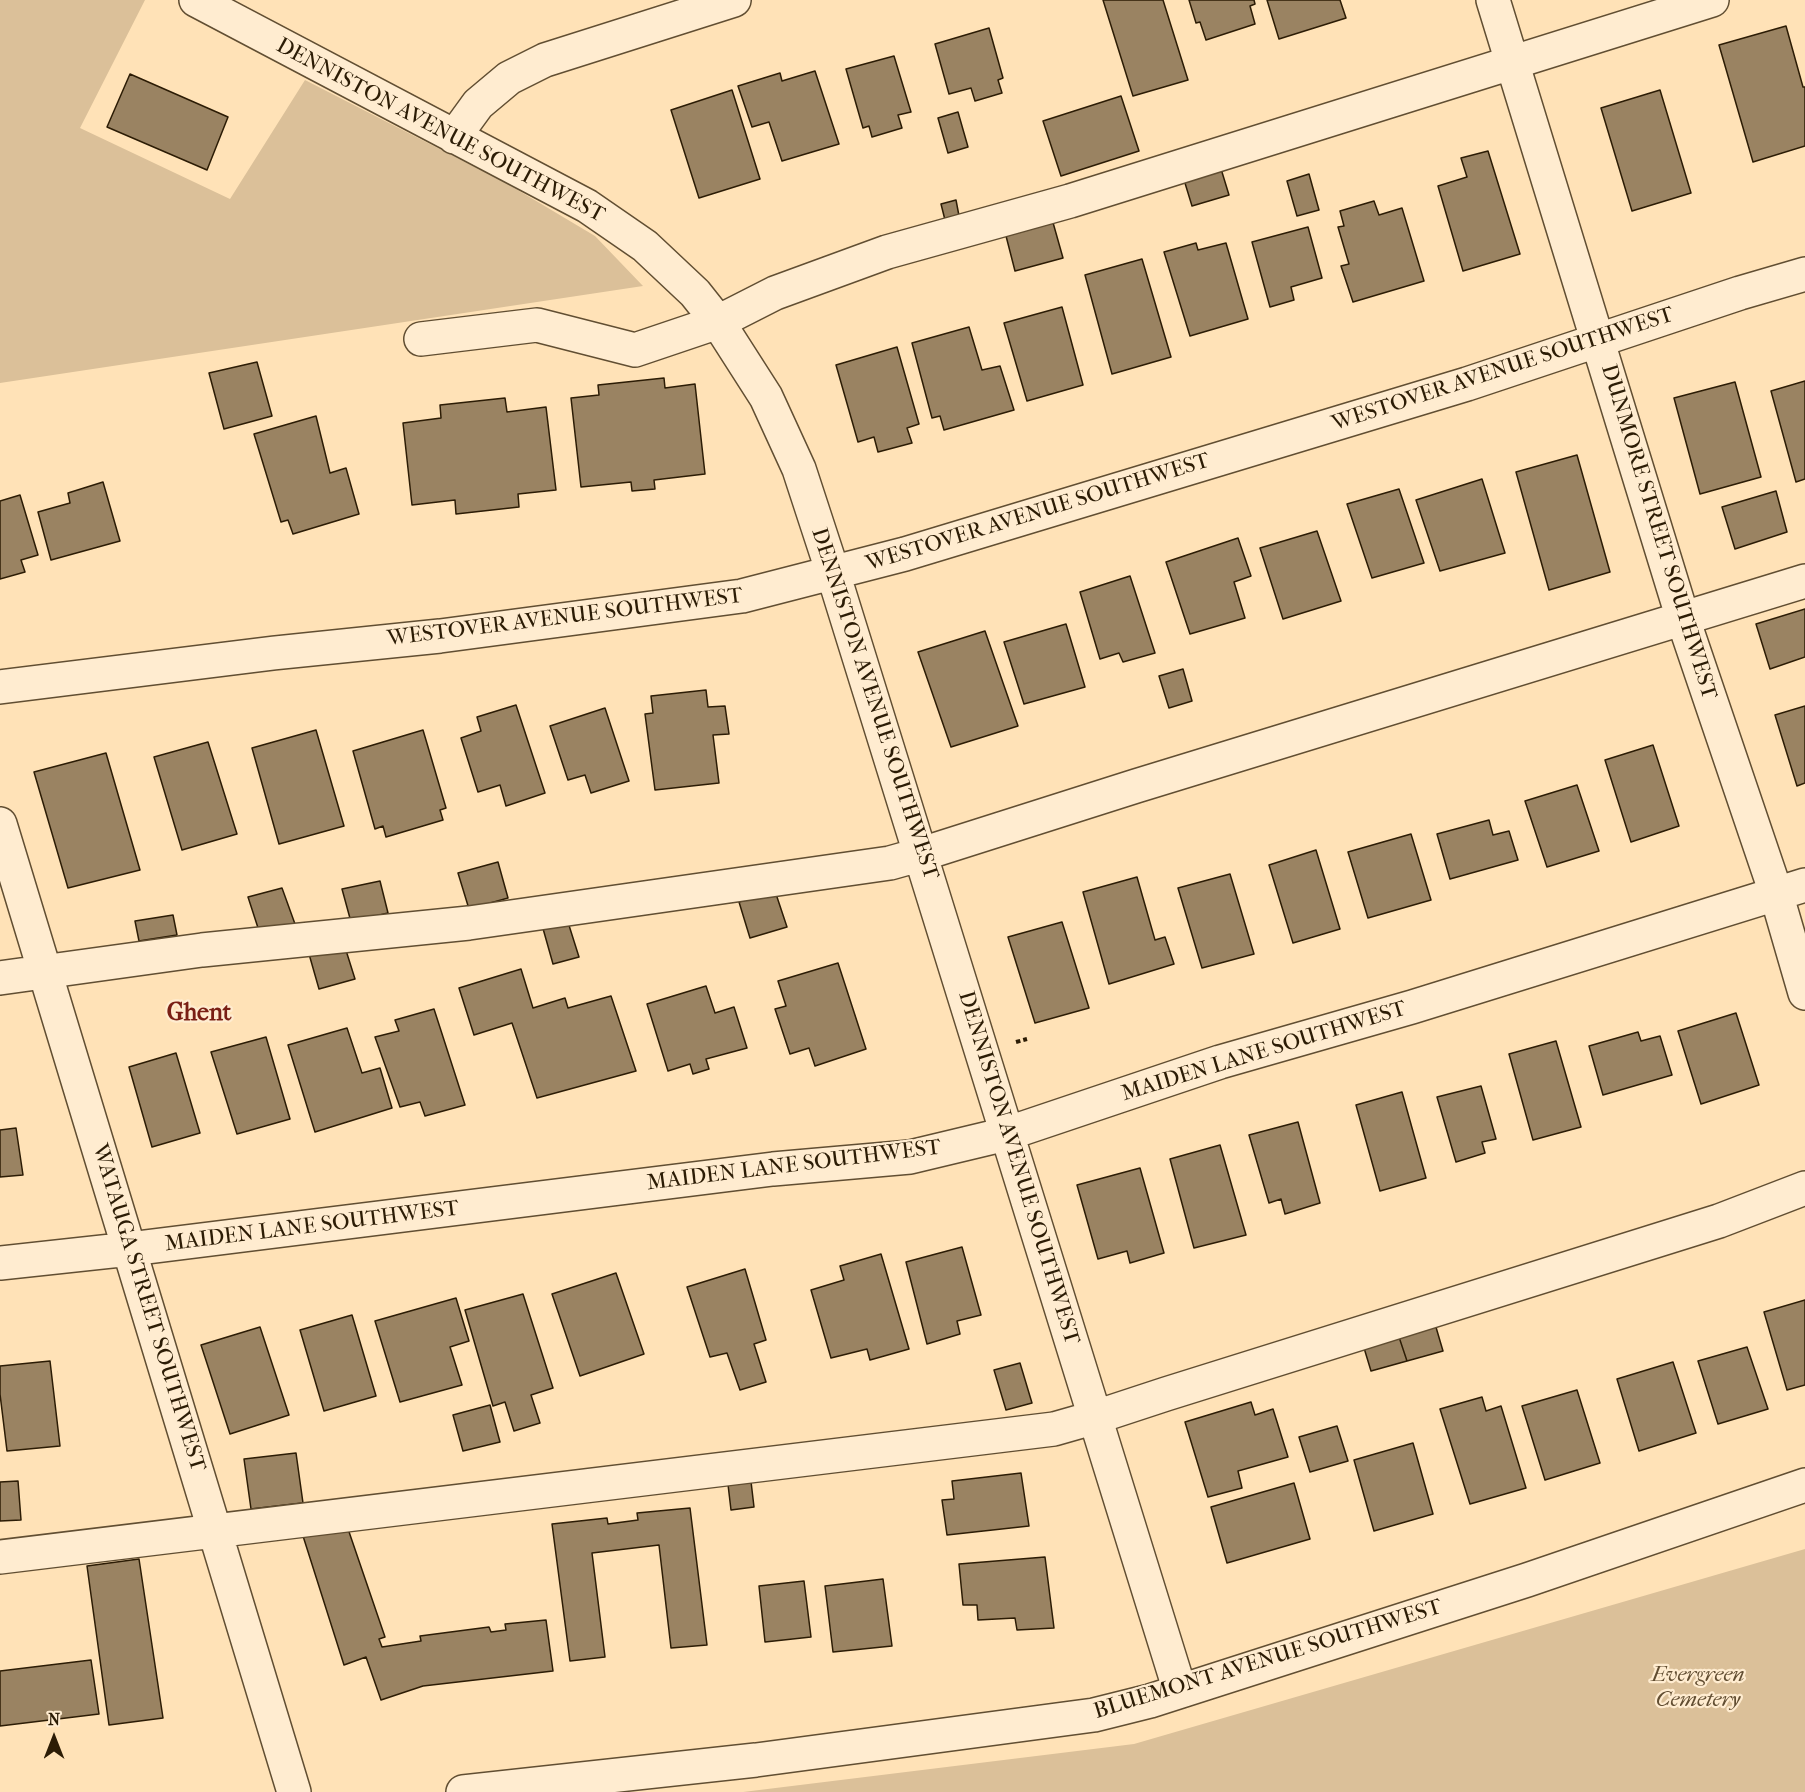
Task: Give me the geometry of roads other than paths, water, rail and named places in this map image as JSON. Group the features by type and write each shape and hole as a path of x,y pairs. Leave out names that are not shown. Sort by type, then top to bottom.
{"street":[{"name":"DENNISTON AVENUE SOUTHWEST","path":"196,0 587,206 645,246 695,293 718,322 766,397 799,470 834,573 1180,1691"},
{"path":"454,136 478,105 509,78 545,60 734,0"},
{"name":"DUNMORE STREET SOUTHWEST","path":"1493,0 1683,619 1790,889 1805,993"},
{"path":"422,339 537,325 635,350 718,322 775,293 887,252 1070,201 1712,0"},
{"name":"WESTOVER AVENUE SOUTHWEST","path":"0,687 274,653 440,636 742,596 905,554 1467,384 1740,293 1805,274"},
{"path":"0,978 202,950 469,924 890,863 1805,581"},
{"name":"WATAUGA STREET SOUTHWEST","path":"0,824 294,1792"},
{"name":"MAIDEN LANE SOUTHWEST","path":"0,1263 130,1250 773,1169 910,1157 1006,1134 1220,1062 1412,1007 1790,889"},
{"path":"0,1557 1042,1430 1095,1417 1719,1221 1805,1188"},
{"name":"BLUEMONT AVENUE SOUTHWEST","path":"463,1792 756,1760 1095,1715 1150,1701 1527,1580 1805,1485"}],"district":[{"name":"Ghent","path":"199,1014"}],"park label":[{"name":"Evergreen Cemetery","path":"1698,1688"}]}
